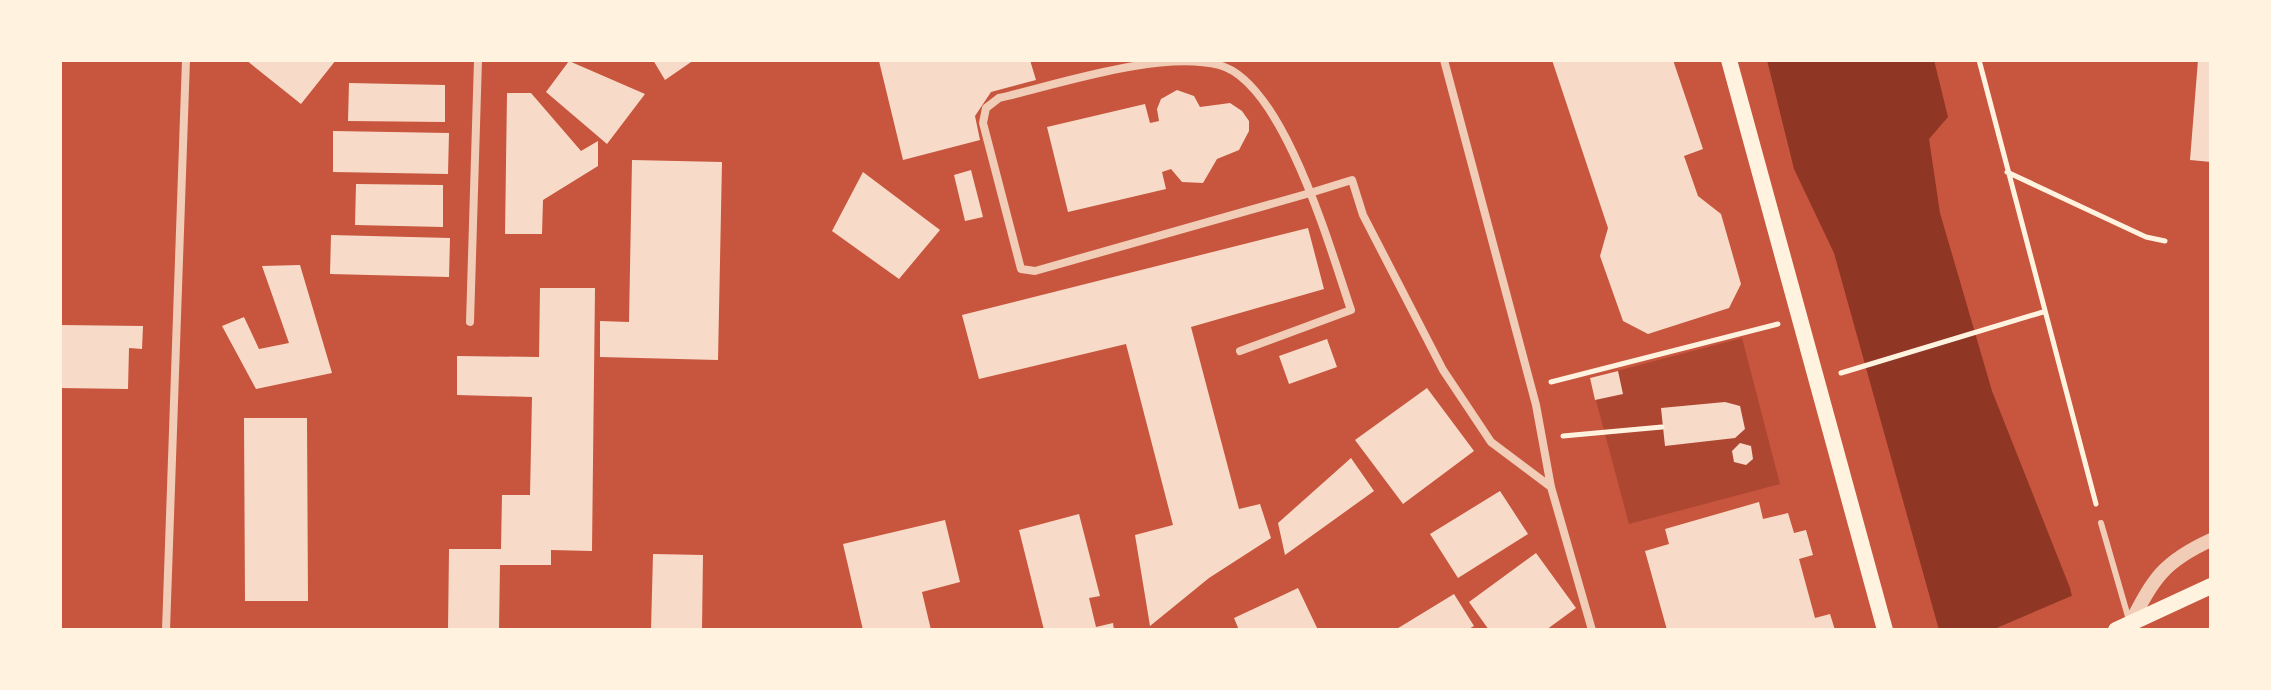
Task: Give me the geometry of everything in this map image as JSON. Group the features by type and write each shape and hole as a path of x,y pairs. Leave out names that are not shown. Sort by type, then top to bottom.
{"main road":[{"path":"1729,60 1885,630"},
{"path":"2126,628 2211,586"}],"street":[{"path":"166,630 186,60"},
{"path":"470,322 478,60"},
{"path":"1444,60 1531,388 1551,487 1592,630"},
{"path":"1240,351 1351,310 1310,193 1262,96 1245,79 1223,66 1193,61 1159,63 999,98 986,108 983,123 1021,269 1035,271 1310,193 1352,180 1363,215 1443,370 1491,442 1551,487"},
{"path":"2126,628 2162,569 2177,556 2211,540"}],"lane":[{"path":"2101,523 2126,628"}],"path":[{"path":"1979,60 2006,172 2101,523"},
{"path":"2006,172 2146,237 2165,241"},
{"path":"1817,380 2043,312"},
{"path":"1531,388 1800,318"},
{"path":"1542,438 1662,427"}],"shaded area":[{"path":"1767,60 1934,60 1948,117 1929,139 1940,213 1992,391 2070,588 2080,630 1939,630 1834,253 1794,169"},
{"path":"1742,338 1780,484 1629,524 1590,378"}],"pier":[{"path":"2076,594 2084,630 1992,630"}],"building":[{"path":"246,60 336,60 301,104"},
{"path":"653,60 694,60 665,80"},
{"path":"1030,60 1036,80 991,92 975,116 980,140 903,160 879,61"},
{"path":"1552,60 1673,60 1703,149 1684,156 1698,196 1721,214 1741,284 1729,308 1648,334 1623,321 1600,256 1608,228"},
{"path":"2198,60 2211,60 2211,162 2190,160"},
{"path":"569,61 645,94 607,144 546,92"},
{"path":"349,83 445,85 445,122 348,121"},
{"path":"1177,90 1194,96 1200,107 1230,103 1242,111 1249,121 1249,131 1239,150 1217,159 1203,183 1182,182 1171,169 1162,172 1166,189 1068,212 1047,127 1145,104 1150,123 1159,121 1157,109 1161,99"},
{"path":"507,93 531,93 581,151 598,141 598,166 543,200 542,234 505,234"},
{"path":"333,131 449,133 448,174 333,172"},
{"path":"632,160 722,162 718,360 600,357 600,321 629,322"},
{"path":"971,170 983,217 965,221 954,175"},
{"path":"863,172 940,230 899,279 832,231"},
{"path":"356,184 443,185 443,227 355,225"},
{"path":"1308,228 1324,289 1191,327 1239,509 1260,504 1271,538 1209,578 1150,626 1135,535 1173,525 1126,344 979,379 962,315"},
{"path":"331,235 450,238 449,277 330,274"},
{"path":"300,265 332,373 256,389 222,326 244,317 259,349 289,343 262,266"},
{"path":"540,288 595,288 592,551 551,550 551,565 500,565 499,630 448,630 449,549 501,549 502,495 530,495 532,397 457,395 457,356 539,357"},
{"path":"60,325 143,326 142,349 129,348 128,389 60,388"},
{"path":"1327,339 1337,367 1289,384 1279,356"},
{"path":"1618,371 1623,394 1595,400 1590,378"},
{"path":"1427,388 1474,451 1403,504 1355,440"},
{"path":"1725,402 1740,406 1745,429 1735,438 1665,446 1661,408"},
{"path":"244,418 307,418 308,601 245,601"},
{"path":"1740,443 1751,446 1753,459 1746,465 1734,462 1732,451"},
{"path":"1351,458 1374,491 1285,555 1278,523"},
{"path":"1500,491 1528,534 1458,578 1430,534"},
{"path":"1759,502 1763,519 1788,513 1794,533 1806,530 1813,555 1799,559 1815,618 1830,614 1835,630 1667,630 1645,551 1669,544 1665,529"},
{"path":"1079,514 1100,596 1089,598 1096,627 1113,623 1114,630 1044,630 1019,530"},
{"path":"945,520 960,582 922,592 931,630 863,630 843,544"},
{"path":"1536,553 1576,608 1546,630 1489,630 1469,602"},
{"path":"653,554 703,555 702,630 651,630"},
{"path":"1298,588 1318,630 1239,630 1234,618"},
{"path":"1454,594 1474,626 1467,630 1395,630"}],"tram line":[{"path":"2206,630 2211,628"}]}
